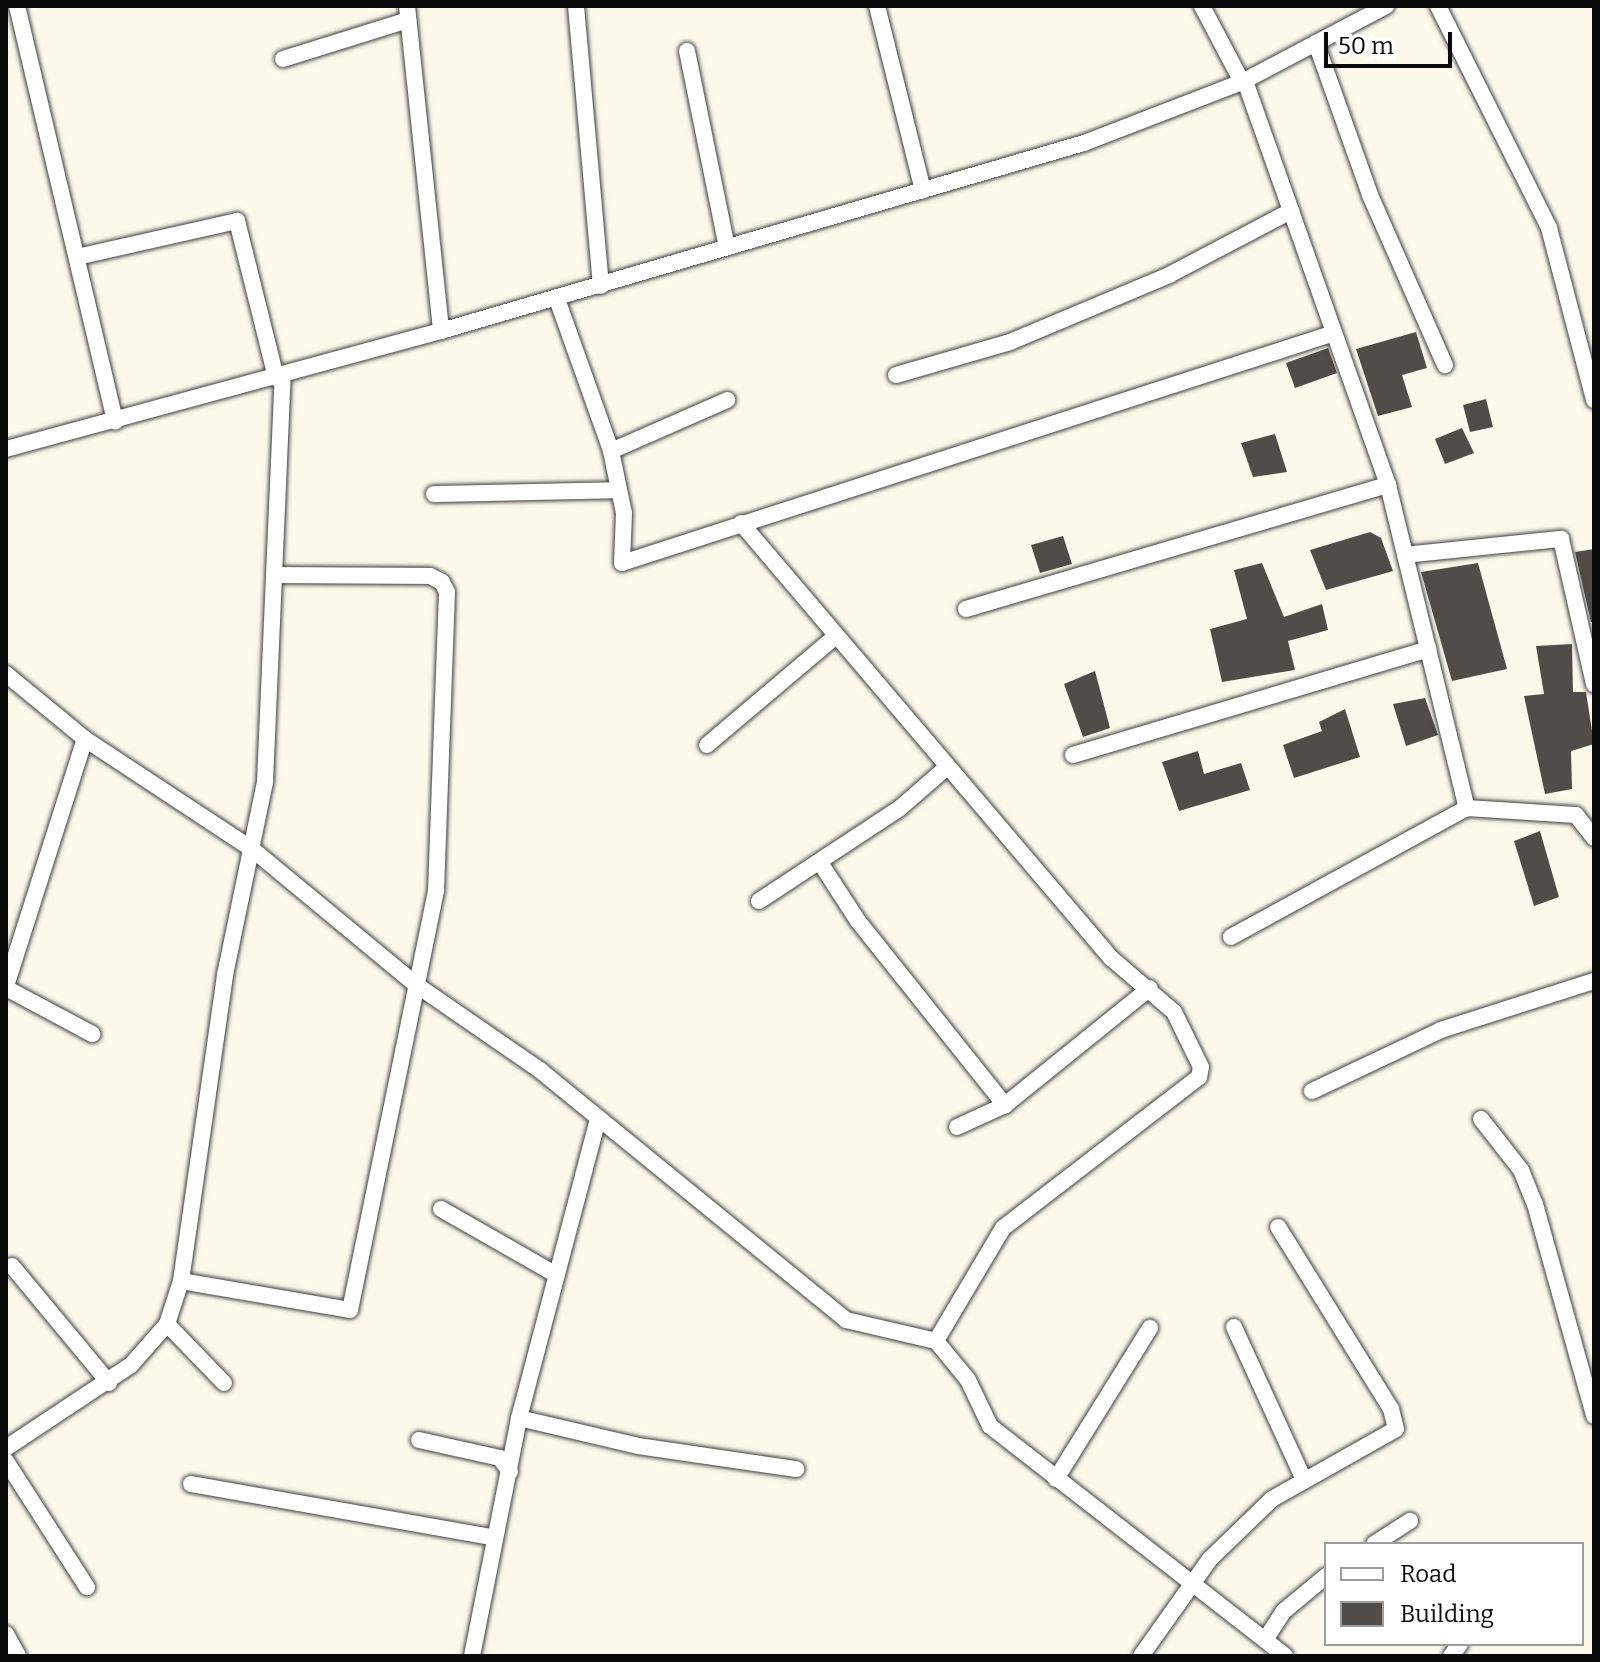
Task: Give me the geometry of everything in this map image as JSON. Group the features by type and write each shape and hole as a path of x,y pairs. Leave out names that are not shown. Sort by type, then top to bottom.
{"street":[{"path":"17,6 115,422"},
{"path":"576,6 601,286"},
{"path":"877,6 923,190"},
{"path":"1202,6 1243,82 1388,485 1467,808"},
{"path":"6,449 115,422 557,299 1084,143 1243,82 1386,6"},
{"path":"1438,6 1549,228 1594,400"},
{"path":"283,59 408,13 441,331"},
{"path":"1316,43 1370,195 1445,365"},
{"path":"687,51 727,247"},
{"path":"896,375 1010,342 1169,275 1291,211"},
{"path":"6,1448 109,1383 167,1324 181,1281 225,975 265,782 277,575 279,377 237,221 77,257"},
{"path":"557,299 611,451 619,490 622,563 1334,333"},
{"path":"611,451 727,400"},
{"path":"966,609 1388,485"},
{"path":"434,494 619,490"},
{"path":"741,523 1111,958 1150,988 1174,1012 1199,1058 1199,1077 1003,1228 936,1341"},
{"path":"1405,555 1561,539 1594,684"},
{"path":"181,1281 350,1310 436,891 447,592 430,576 277,575"},
{"path":"707,745 835,637"},
{"path":"1073,755 1429,649"},
{"path":"6,674 85,739 252,849 415,984 541,1071 597,1123 846,1320 936,1341 968,1380 990,1426 1190,1585 1285,1656"},
{"path":"85,739 6,987 92,1034"},
{"path":"759,901 821,864 947,767"},
{"path":"1231,937 1467,808 1576,815 1594,838"},
{"path":"821,864 858,921 1005,1105"},
{"path":"1312,1091 1441,1030 1594,981"},
{"path":"957,1127 1005,1105 1150,988"},
{"path":"1481,1119 1521,1170 1535,1204 1594,1416"},
{"path":"472,1656 492,1537 510,1472 519,1418 597,1123"},
{"path":"441,1209 555,1274"},
{"path":"1141,1656 1190,1585 1272,1499 1396,1429 1396,1418 1278,1227"},
{"path":"12,1266 109,1383"},
{"path":"167,1324 224,1383"},
{"path":"1234,1327 1304,1480"},
{"path":"1056,1479 1150,1328"},
{"path":"519,1418 638,1446 796,1469"},
{"path":"419,1440 500,1458 510,1472"},
{"path":"6,1461 87,1587"},
{"path":"191,1484 492,1537"},
{"path":"1377,1542 1410,1521"},
{"path":"1265,1640 1284,1611 1324,1578"},
{"path":"6,1634 18,1656"}],"building":[{"path":"1416,332 1427,368 1402,375 1412,407 1378,416 1356,349"},
{"path":"1328,348 1337,373 1295,388 1286,363"},
{"path":"1486,399 1493,427 1470,432 1463,405"},
{"path":"1462,428 1474,453 1445,464 1435,439"},
{"path":"1275,434 1287,472 1253,477 1241,443"},
{"path":"1370,532 1381,538 1393,571 1326,590 1310,550"},
{"path":"1063,536 1072,564 1040,573 1031,545"},
{"path":"1594,549 1594,622 1591,622 1575,552"},
{"path":"1262,563 1284,617 1322,604 1328,630 1288,641 1295,670 1222,682 1210,629 1247,619 1234,570"},
{"path":"1478,563 1507,669 1452,681 1421,572"},
{"path":"1572,644 1573,692 1586,692 1594,744 1571,751 1572,789 1545,794 1524,696 1544,694 1536,646"},
{"path":"1095,671 1110,728 1083,737 1064,684"},
{"path":"1425,698 1438,735 1406,746 1393,704"},
{"path":"1345,709 1360,757 1294,778 1283,745 1322,731 1319,722"},
{"path":"1198,751 1204,774 1241,763 1250,790 1179,811 1162,762"},
{"path":"1540,831 1559,897 1534,906 1514,841"}]}
